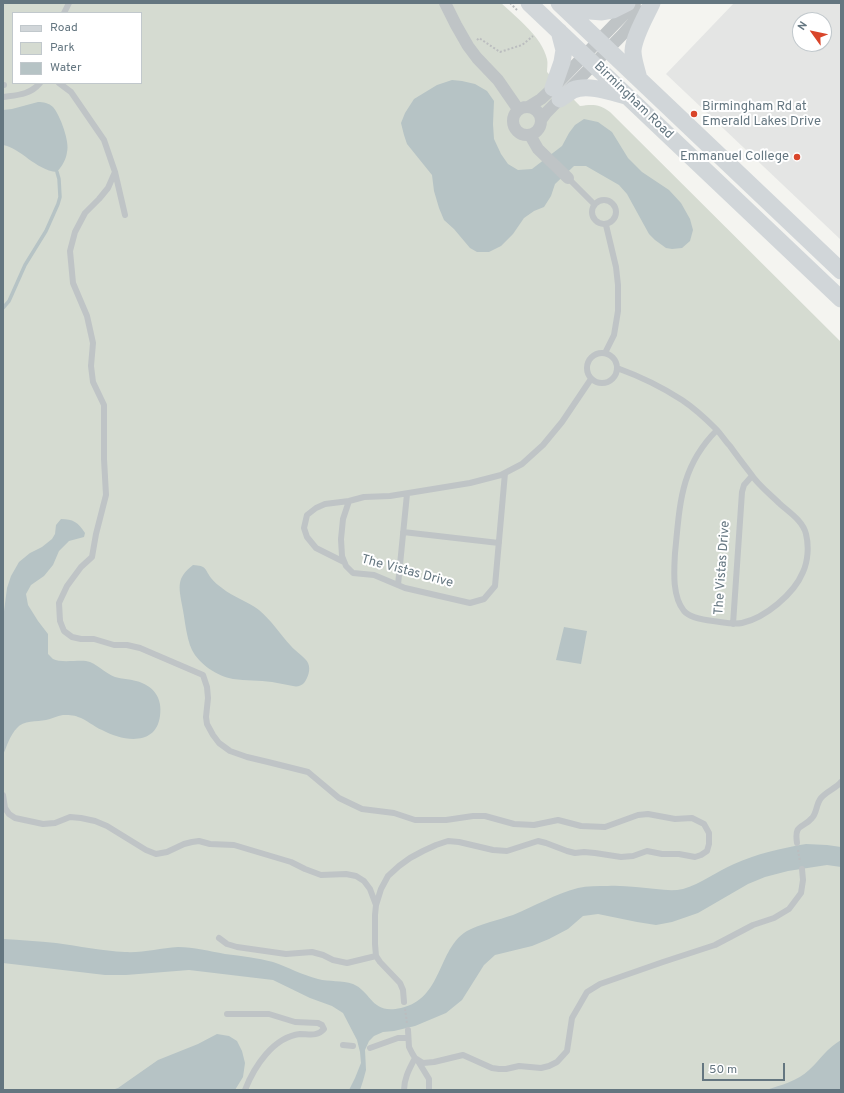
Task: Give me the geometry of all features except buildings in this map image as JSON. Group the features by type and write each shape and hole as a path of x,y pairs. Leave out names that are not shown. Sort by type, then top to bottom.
{"street":[{"path":"445,3 468,46 477,58 523,108 533,108 537,111 541,120"},
{"name":"Birmingham Road","path":"529,3 841,299"},
{"path":"562,6 602,12 613,10 627,3"},
{"path":"628,97 597,89 581,88 557,93 541,99 514,113 512,124 515,130 524,135 535,133 557,93 603,45 635,3"},
{"path":"603,45 652,3"},
{"path":"639,79 633,49 635,40 652,3"},
{"name":"Birmingham Road","path":"562,6 841,271"},
{"path":"557,93 564,50 559,31"},
{"path":"530,135 538,149 568,178"}],"lane":[{"path":"64,12 69,3"},
{"path":"3,97 31,91 39,84"},
{"path":"60,84 71,92 104,140 115,172 125,215"},
{"path":"115,172 108,188 85,213 75,232 70,251 73,284 87,316 93,343 92,366 94,382 104,405 106,495 92,557 81,567 67,586 59,603 60,621 64,631 72,637 81,639 94,638 114,645 127,645 140,648 203,675 208,698 206,717 207,724 219,743 230,751 247,757 308,772 339,798 362,809 394,813 415,820 446,820 473,816 485,816 514,824 534,825 558,820 581,826 605,827 638,815 648,814 675,819 692,818 704,824 709,833 709,844 707,851 701,856 695,857 647,851 633,856 621,857 584,852 575,853 538,841 507,851 493,850 448,841 436,845 410,858 388,876 381,889 376,905 375,915 376,956 400,983 403,990 404,1002"},
{"path":"568,178 594,204"},
{"path":"602,200 610,201 616,208 614,220 606,225 602,225 594,220 591,212 594,204 602,200"},
{"path":"605,353 614,335 618,311 616,266 606,225"},
{"path":"605,353 610,355 616,363 616,373 614,377 605,383 595,382 588,375 588,361 595,354 605,353"},
{"name":"The Vistas Drive","path":"617,368 643,379 683,400 717,430 752,476 800,522 806,533 808,547 807,560 804,571 797,584 777,604 766,612 753,620 733,624 742,492 744,485 752,476"},
{"path":"344,562 316,548 307,537 304,528 307,515 316,508 325,504 349,501 364,497 407,494 470,483 501,475 522,464 543,445 562,422 591,379"},
{"path":"717,430 707,439 685,480 681,497 674,560 675,584 677,600 685,612 693,617 733,624"},
{"name":"The Vistas Drive","path":"349,501 343,519 341,539 342,556 344,562 353,573 374,575 405,588 470,603 484,599 495,586 505,472"},
{"path":"398,585 407,494"},
{"path":"403,532 499,543"},
{"path":"797,843 796,836 800,827 812,818 820,799 841,782"},
{"path":"3,796 5,808 9,814 16,818 43,824 70,818 82,818 95,821 107,826 146,850 156,854 167,852 184,844 199,841 210,844 234,845 292,862 321,875 346,874 356,876 364,881 370,889 376,905"},
{"path":"417,1059 424,1063 463,1056 492,1068 499,1069 519,1066 536,1068 549,1066 557,1062 567,1051 572,1018 587,992 600,984 715,945 753,925 774,918 789,909 801,893 803,880 802,869"},
{"path":"219,938 227,944 237,947 286,954 312,952 333,960 347,963 376,956"},
{"path":"226,1014 269,1014 295,1022 318,1022 322,1024 324,1029 315,1035 300,1034 288,1037 276,1046 263,1057 255,1068 245,1090"},
{"path":"408,1030 409,1047 429,1079 429,1090"},
{"path":"370,1048 398,1038 408,1038"},
{"path":"343,1045 353,1046"},
{"path":"404,1090 407,1074 417,1059"}],"path":[{"path":"468,46 479,38 500,52 522,45 533,36"},
{"path":"797,843 802,869"},
{"path":"404,1002 408,1030"}],"shaded area":[{"name":"Emmanuel College","path":"734,3 841,3 841,240 666,74"}],"green space":[{"path":"3,3 501,3 528,28 540,43 547,61 547,72 580,106 596,105 603,107 610,112 841,342 841,1090 3,1090"}],"water":[{"path":"452,80 475,84 487,91 494,101 494,139 501,154 508,164 518,170 532,169 562,146 575,125 584,119 598,122 612,132 628,158 642,172 669,190 681,203 690,219 693,230 690,241 682,248 666,248 649,234 627,194 619,185 586,166 574,166 555,184 551,196 544,207 534,211 524,218 513,234 501,246 489,252 477,252 470,248 454,229 444,220 434,191 432,175 407,144 401,123 405,113 414,99 437,85"},
{"path":"38,102 46,103 53,107 59,116 66,135 68,148 64,163 57,172 42,167 16,150 3,145 3,110"},
{"path":"61,519 72,521 80,526 85,533 84,537 69,541 59,551 53,565 44,576 31,585 26,594 28,605 48,634 48,654 56,660 90,662 115,677 142,683 156,693 161,709 160,716 157,726 152,733 137,739 128,739 110,734 84,719 73,715 63,715 46,720 26,722 20,725 12,734 3,755 3,619 7,588 11,576 19,562 52,539 55,534 56,525"},
{"path":"193,565 203,567 219,586 259,610 268,618 291,646 308,663 309,673 304,683 300,686 296,686 267,681 233,679 209,669 199,660 192,650 188,639 180,588 181,579"},
{"path":"564,627 587,631 581,664 556,660"},
{"path":"806,844 841,847 841,867 827,865 788,871 765,877 748,884 698,913 672,922 656,925 598,914 583,916 568,929 549,939 532,946 495,955 484,965 462,1000 446,1013 415,1026 383,1032 374,1036 369,1041 365,1050 366,1070 360,1090 349,1090 361,1063 357,1040 343,1013 332,1006 310,998 273,980 189,970 126,975 105,975 3,963 3,939 56,943 99,950 125,952 138,952 178,947 202,949 273,962 318,979 353,984 364,992 378,1006 391,1009 401,1008 415,1003 425,995 457,939 467,931 478,926 513,915 561,893 581,887 626,886 670,890 683,889 690,887 742,860 778,849"},
{"path":"217,1034 229,1036 237,1041 242,1051 245,1063 243,1077 235,1090 112,1090 118,1088 158,1060 198,1044"},
{"path":"841,1040 841,1090 766,1090 789,1082 805,1074 831,1047"}],"waterway":[{"path":"3,308 9,301 25,265 46,231 58,204 60,197 57,172"}],"place":[{"name":"Birmingham Rd at Emerald Lakes Drive","path":"694,114"},
{"name":"Emmanuel College","path":"797,157"}]}
